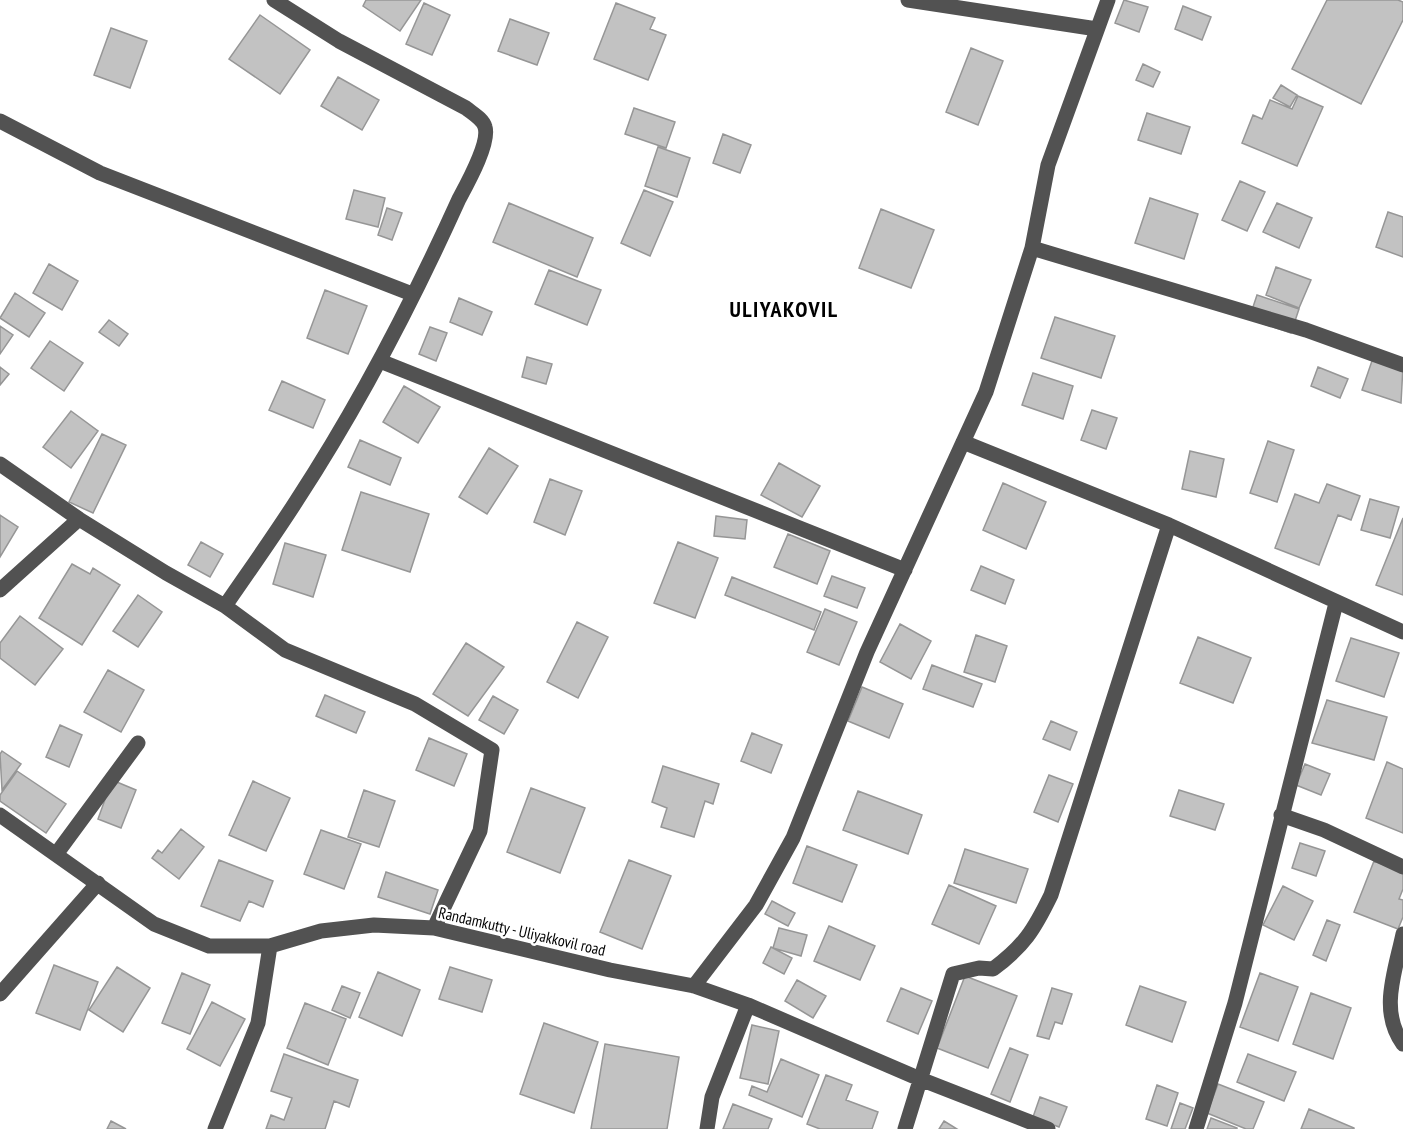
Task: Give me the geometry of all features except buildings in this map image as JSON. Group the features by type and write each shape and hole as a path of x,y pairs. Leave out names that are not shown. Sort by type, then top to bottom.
{"street":[{"path":"908,0 1097,29"},
{"path":"694,986 756,905 793,838 834,729 986,392 1032,248 1048,165 1108,0"},
{"path":"225,606 298,500 380,361 412,294 435,254 484,141 485,127 479,118 466,108 339,41 277,1"},
{"path":"0,121 100,173 412,294"},
{"path":"1032,248 1306,330 1403,365"},
{"path":"380,361 905,570"},
{"path":"963,442 1169,525 1403,632"},
{"path":"0,464 79,519 166,573 225,606 285,650 415,704 492,750 480,831 434,928"},
{"path":"0,590 79,519"},
{"path":"905,1129 953,974 979,968 993,969 1019,950 1037,923 1051,895 1169,525"},
{"path":"1196,1129 1235,1003 1336,603"},
{"path":"57,853 138,743"},
{"name":"Randamkutty - Uliyakkovil road","path":"0,815 57,853 154,924 183,938 209,946 270,946 321,931 374,925 434,928 610,970 694,986 748,1005 920,1079 1048,1129"},
{"path":"1281,815 1324,830 1403,867"},
{"path":"0,994 98,883"},
{"path":"1403,934 1389,1010 1393,1030 1403,1044"},
{"path":"215,1129 258,1023 270,946"},
{"path":"707,1129 712,1097 748,1005"}],"district":[{"name":"ULIYAKOVIL","path":"784,309"}]}
